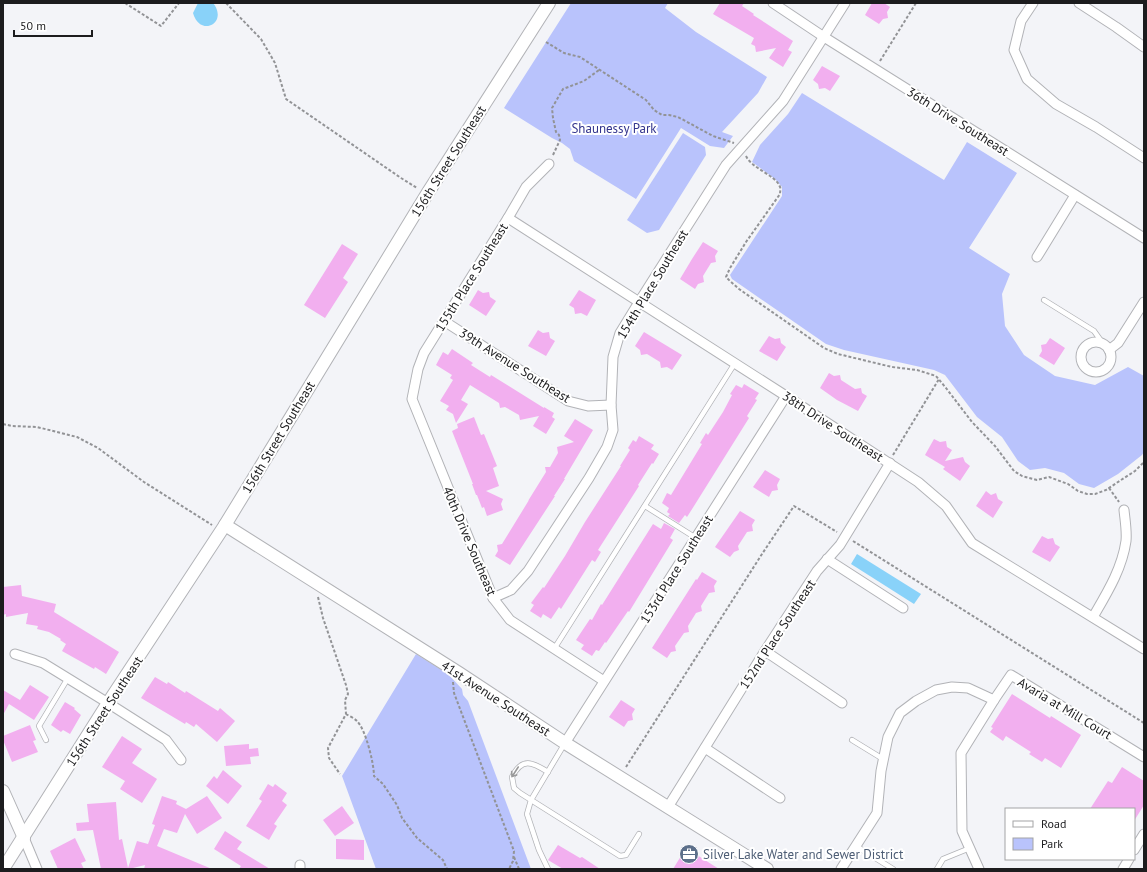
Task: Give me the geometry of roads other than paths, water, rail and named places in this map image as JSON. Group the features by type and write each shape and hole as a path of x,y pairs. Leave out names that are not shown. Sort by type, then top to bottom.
{"street":[{"name":"156th Street Southeast","path":"3,869 108,703 223,528 427,194 548,3"},
{"name":"36th Drive Southeast","path":"773,3 824,37 1144,238"},
{"name":"154th Place Southeast","path":"493,598 510,590 528,571 589,478 607,447 613,430 611,406 613,357 620,333 726,164 783,101 845,3"},
{"path":"1033,3 1021,21 1014,50 1027,79 1056,104 1096,127 1144,158"},
{"path":"1079,3 1144,47"},
{"name":"155th Place Southeast","path":"412,399 418,369 424,353 526,187 550,164"},
{"path":"1037,257 1075,195"},
{"name":"38th Drive Southeast","path":"508,218 918,482 946,506 972,543 1144,649"},
{"path":"1106,347 1118,343 1144,302"},
{"name":"39th Avenue Southeast","path":"444,321 568,401 588,406 611,406"},
{"name":"153rd Place Southeast","path":"565,743 786,396"},
{"name":"40th Drive Southeast","path":"412,399 493,598 510,620 604,681"},
{"name":"152nd Place Southeast","path":"668,807 765,651 817,571 840,545 889,463"},
{"path":"1093,617 1118,572 1123,556 1126,539 1124,510"},
{"name":"41st Avenue Southeast","path":"223,528 315,582 565,743 767,869"},
{"path":"827,558 903,608"},
{"path":"765,651 842,703"},
{"path":"15,654 43,662 166,740 181,760"},
{"name":"Avaria at Mill Court","path":"979,869 962,831 961,753 1011,676 1144,757"},
{"path":"841,869 877,813 881,770 888,737 900,713 916,701 936,690 952,687 968,688 994,700"},
{"path":"705,748 780,798"},
{"path":"3,791 36,869"},
{"path":"1135,848 1144,834"},
{"path":"1123,869 1128,860"}],"lane":[{"path":"1044,300 1094,331 1106,347"},
{"path":"554,649 735,363"},
{"path":"645,506 696,538"},
{"path":"46,740 39,726 68,678"},
{"path":"852,740 883,760"},
{"path":"548,869 539,850 526,814 531,800 565,743"},
{"path":"548,772 530,763 519,766 515,770 512,777 514,788 620,856 626,855 639,834"},
{"path":"856,846 893,869"},
{"path":"937,869 943,860 970,848"}],"place":[{"name":"Silver Lake Water and Sewer District","path":"689,854"}],"park label":[{"name":"Shaunessy Park","path":"614,128"}]}
